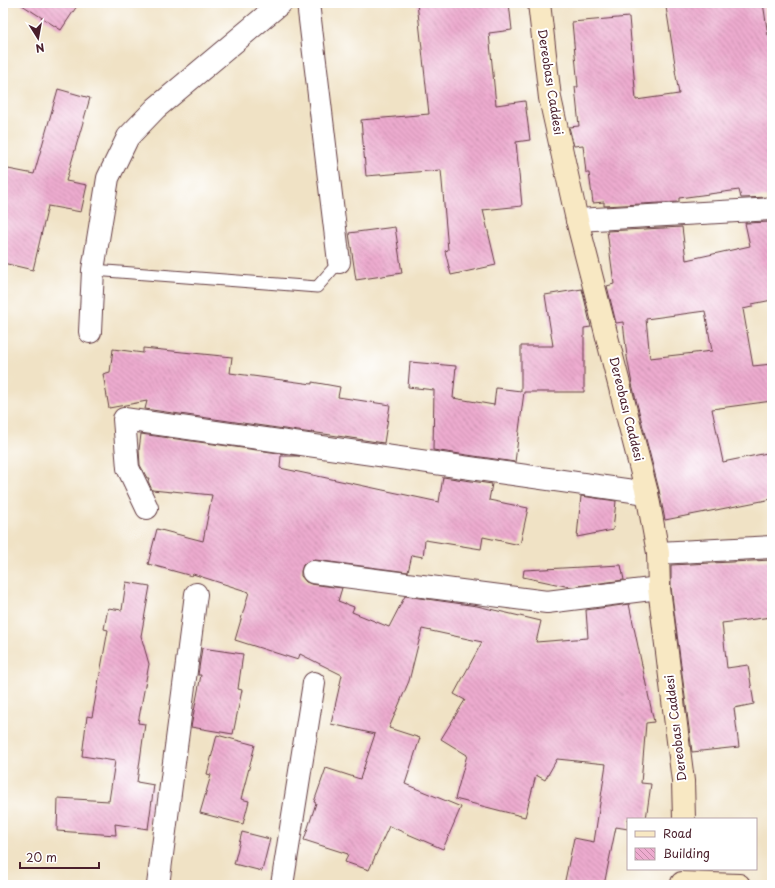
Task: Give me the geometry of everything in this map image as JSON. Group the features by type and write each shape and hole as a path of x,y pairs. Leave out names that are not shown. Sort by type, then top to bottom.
{"street":[{"path":"90,332 93,270 108,178 128,136 156,108 281,3"},
{"path":"308,3 339,262"},
{"name":"Dereobası Caddesi","path":"539,3 550,98 577,220 647,492 658,553 659,588 683,781 684,818"},
{"path":"577,220 772,209"},
{"path":"147,508 128,468 124,419 647,492"},
{"path":"658,553 772,547"},
{"path":"313,572 547,602 659,588"},
{"path":"158,885 196,594"},
{"path":"282,885 314,683"},
{"path":"682,879 739,885"}],"lane":[{"path":"93,270 317,288 339,262"}],"building":[{"path":"19,3 79,3 61,30"},
{"path":"417,3 509,3 512,30 489,33 496,105 525,101 530,140 516,142 522,206 483,210 496,265 451,275 445,251 448,250 441,170 366,176 361,120 429,114"},
{"path":"687,3 763,3 768,35 772,35 772,197 741,198 739,190 679,198 679,202 604,206 604,202 593,203 589,173 586,173 583,145 574,146 569,127 579,126 575,87 578,87 572,22 629,17 636,100 679,94 666,7"},
{"path":"58,89 90,98 66,181 87,185 81,212 48,206 33,270 3,263 3,168 34,174"},
{"path":"772,222 772,300 752,304 752,307 743,309 753,366 772,364 772,401 712,409 723,462 772,452 772,499 665,520 659,490 632,384 623,322 616,323 607,286 614,284 607,231 682,227 686,260 750,246 745,223","holes":["705,311 712,351 650,358 646,319"]},
{"path":"395,227 402,273 356,280 349,233"},
{"path":"582,289 591,327 584,328 584,392 524,392 515,462 433,450 434,390 408,387 410,362 456,366 453,398 494,405 496,388 521,391 521,346 553,346 545,295"},
{"path":"143,348 232,357 230,373 312,384 312,382 340,387 338,397 390,405 384,443 145,409 147,401 109,408 103,374 110,372 113,349 143,353"},
{"path":"141,434 300,456 281,456 280,468 439,502 443,477 492,484 489,500 528,508 520,545 483,537 481,549 425,540 423,557 412,555 408,572 315,560 308,561 303,565 301,576 306,582 311,584 342,588 338,601 354,607 352,612 389,627 405,596 477,606 541,621 536,642 588,638 586,610 629,604 654,722 646,723 641,783 651,784 646,818 627,818 627,829 616,827 604,885 564,885 574,838 594,842 606,764 557,759 545,780 536,775 525,817 455,799 467,755 441,739 465,700 454,694 482,642 422,629 409,681 389,728 420,738 405,784 461,807 443,849 389,826 369,870 345,862 348,854 304,840 316,803 314,802 326,768 360,779 375,734 331,724 342,675 300,654 298,660 235,640 249,592 193,574 192,576 148,564 157,529 203,541 212,495 152,490 148,481 149,478 147,478 140,465 139,450"},
{"path":"581,496 616,501 613,530 577,537"},
{"path":"772,560 772,617 722,623 727,668 748,665 754,704 734,708 739,747 692,752 671,587 671,565"},
{"path":"621,565 624,580 570,587 523,577 524,570"},
{"path":"126,582 150,586 141,636 149,664 138,723 145,724 137,782 154,785 148,829 115,824 116,835 57,831 58,798 109,801 115,761 82,756 87,716 92,717 108,630 104,629 108,608 122,610"},
{"path":"202,648 243,654 238,689 242,690 233,734 191,727 201,675 198,675"},
{"path":"217,735 255,745 241,799 249,801 243,824 200,813 211,775 207,774"},
{"path":"242,832 270,839 262,871 234,864"}]}
